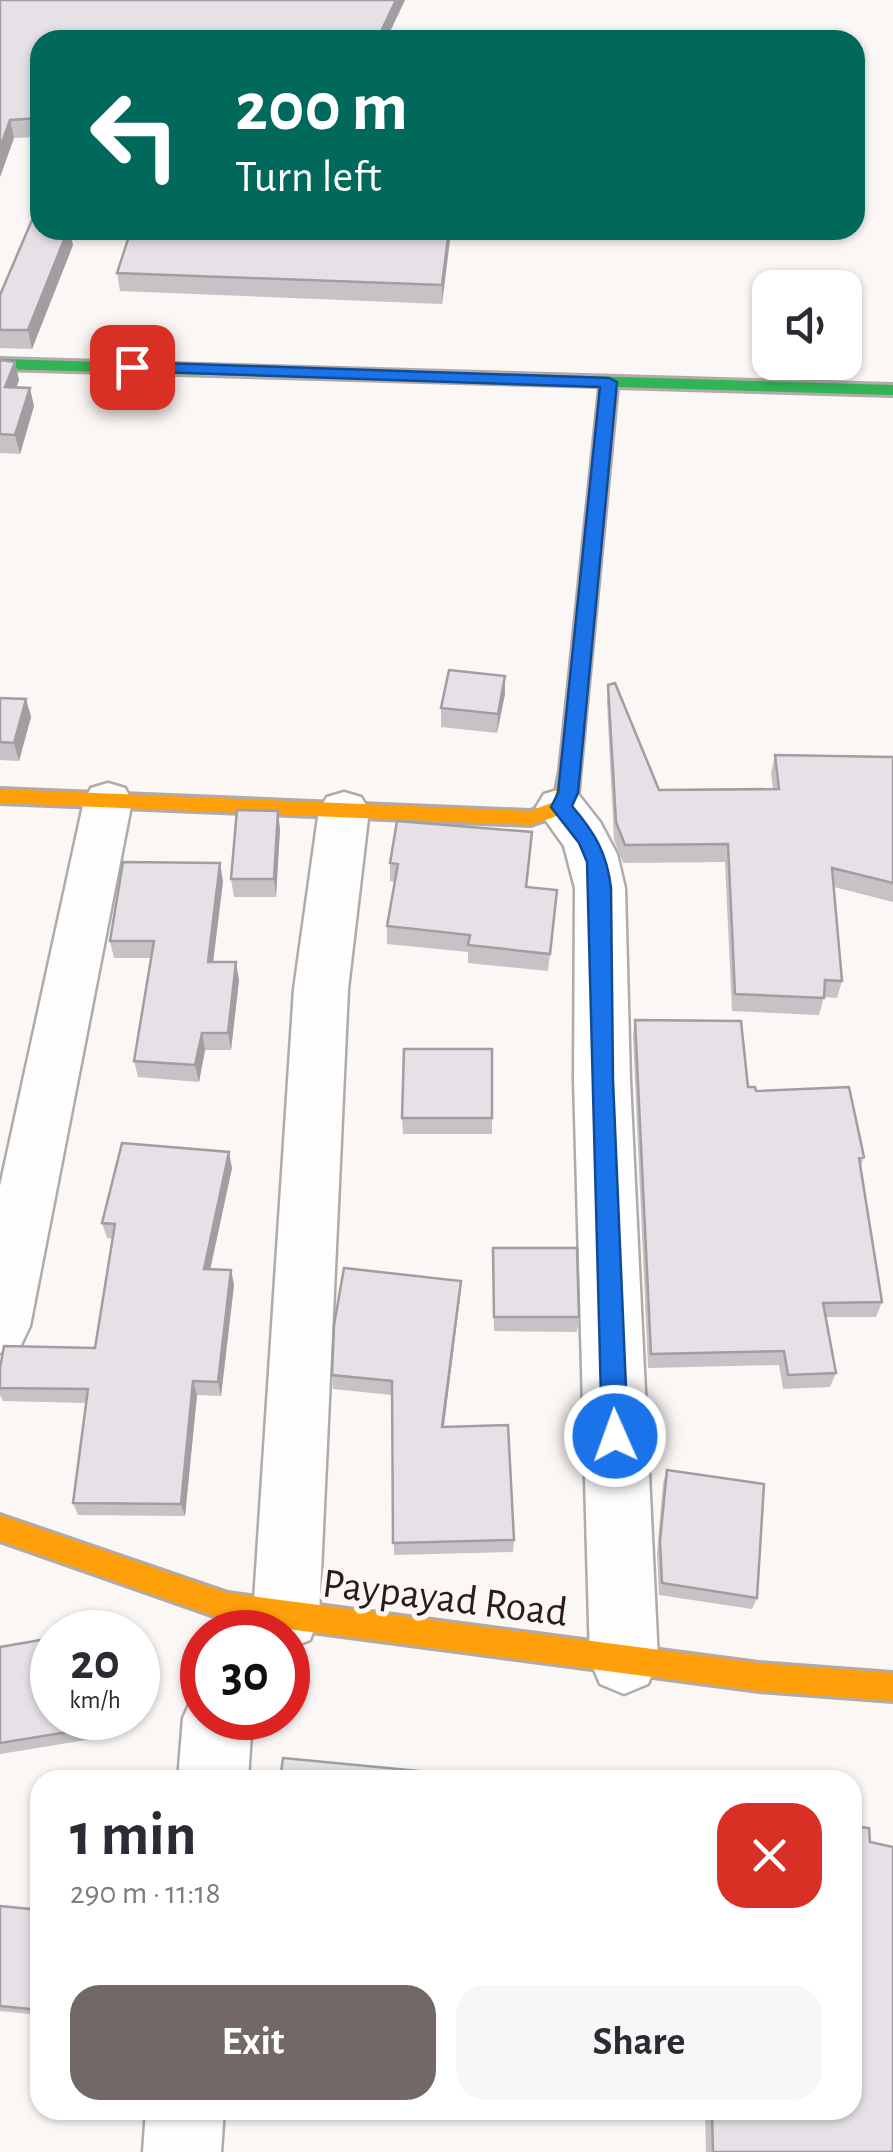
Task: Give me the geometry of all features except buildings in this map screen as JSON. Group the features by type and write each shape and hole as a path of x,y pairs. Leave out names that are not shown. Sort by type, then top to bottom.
{"street":[{"path":"0,364 893,390"},
{"path":"0,796 531,818 561,807 568,793 587,625 609,382"},
{"path":"0,1326 108,801"},
{"path":"561,807 588,839 597,862 600,888 602,1099 624,1660"},
{"path":"247,1610 344,810"},
{"name":"Paypayad Road","path":"0,1528 224,1610"},
{"name":"Paypayad Road","path":"310,1625 760,1677 893,1686"},
{"path":"214,1770 216,1740"},
{"path":"182,2152 184,2120"}],"traffic: fast":[{"path":"0,364 893,390"},
{"path":"570,770 609,382"}],"traffic: slow":[{"path":"0,796 531,818 561,807 568,793 570,770"},
{"path":"0,1528 228,1607 759,1677 893,1687"}],"route":[{"path":"132,367 609,382 587,625 568,793 561,807 588,839 597,862 600,888 602,1080 615,1436"}]}
